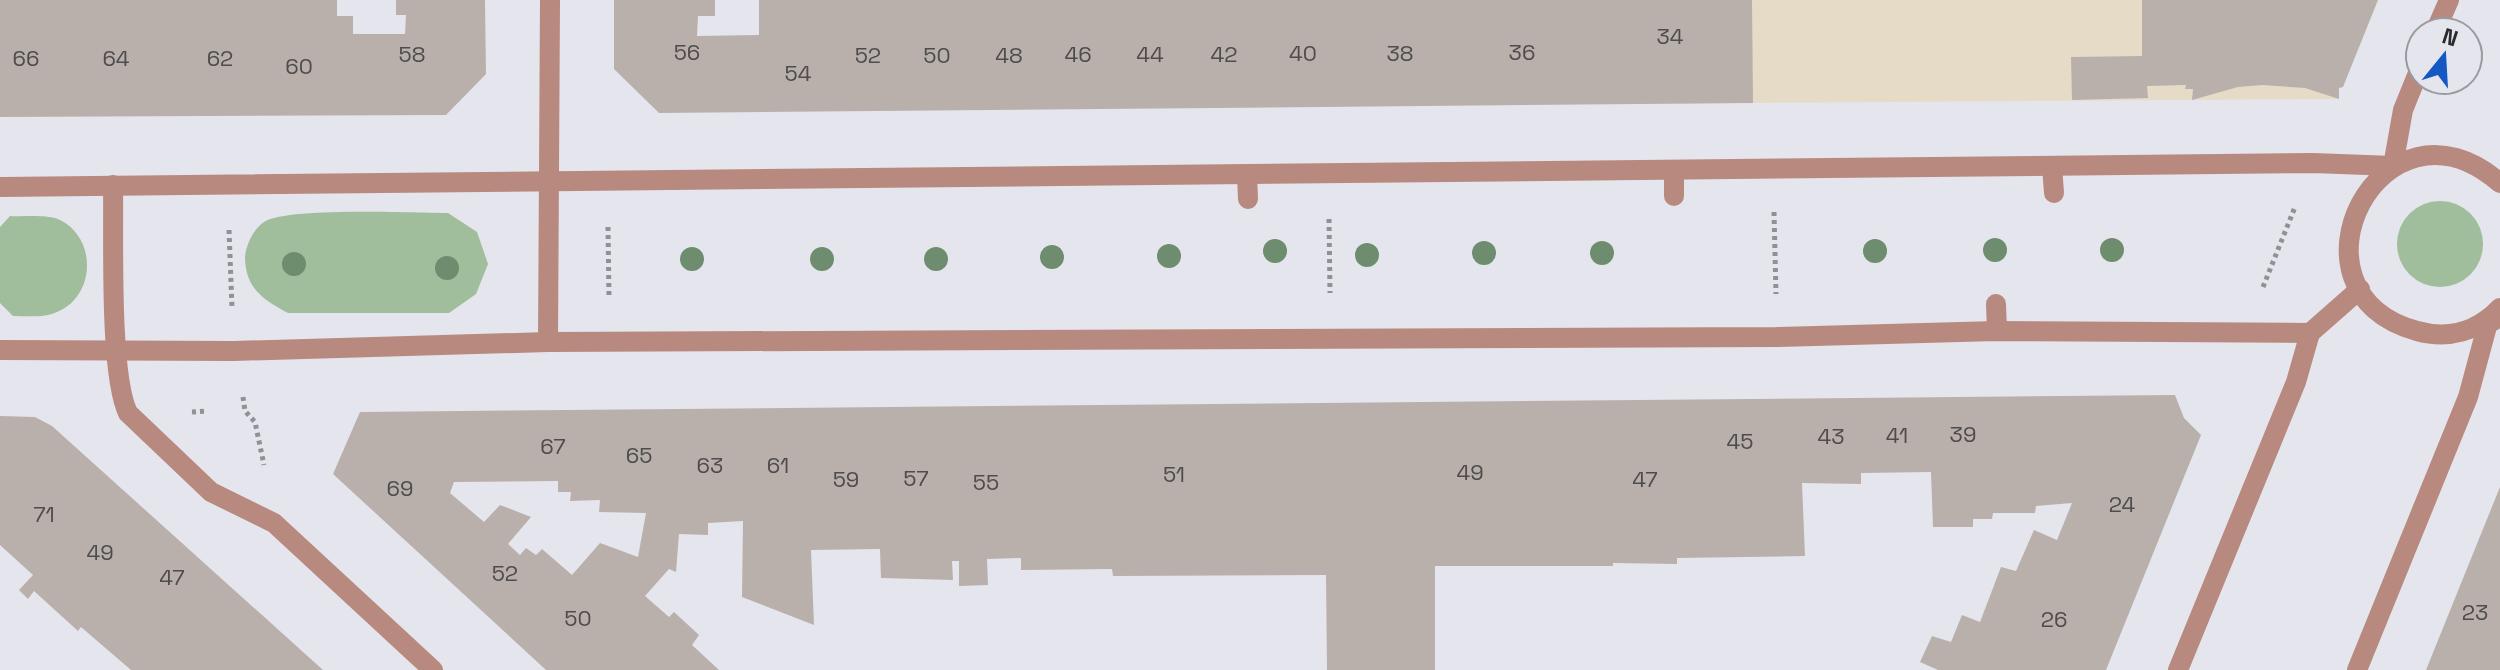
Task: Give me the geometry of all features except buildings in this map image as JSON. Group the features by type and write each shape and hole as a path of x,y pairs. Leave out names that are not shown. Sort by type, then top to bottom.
{"street":[{"path":"548,342 550,0"},
{"path":"2409,96 2403,110 2393,166 2367,189 2350,221 2348,256 2360,289 2380,314 2401,327 2425,333 2473,330 2496,317"},
{"path":"0,187 2313,163 2393,166 2423,157 2454,156 2483,168 2500,183"},
{"path":"2052,166 2054,193"},
{"path":"1674,170 1674,196"},
{"path":"1247,175 1248,199"},
{"path":"113,185 121,400 128,413 211,492 274,523 433,670"},
{"path":"2178,670 2296,382 2310,333 2360,289"},
{"path":"1996,304 1997,331"},
{"path":"2357,670 2468,397 2496,317"},
{"path":"0,350 234,351 548,342 1776,337 1997,331 2310,333"}],"path":[{"path":"227,184 234,351 245,411 255,422 261,461 272,477 274,523"},
{"path":"2263,289 2296,205"},
{"path":"1774,209 1776,308"},
{"path":"1329,216 1330,294"},
{"path":"608,225 609,299"}],"shaded area":[{"path":"1589,0 2378,0 2339,88 2339,99 1592,104"}],"green space":[{"path":"2440,201 2464,208 2476,220 2483,244 2476,268 2464,280 2440,287 2416,280 2404,268 2397,244 2404,220 2416,208"},
{"path":"323,213 448,213 477,232 488,264 476,294 449,313 288,313 258,292 246,269 246,249 250,239 260,225 277,217"},
{"path":"10,216 55,218 72,228 81,240 86,253 85,281 70,304 57,312 41,316 13,316 0,303 0,227"}]}
